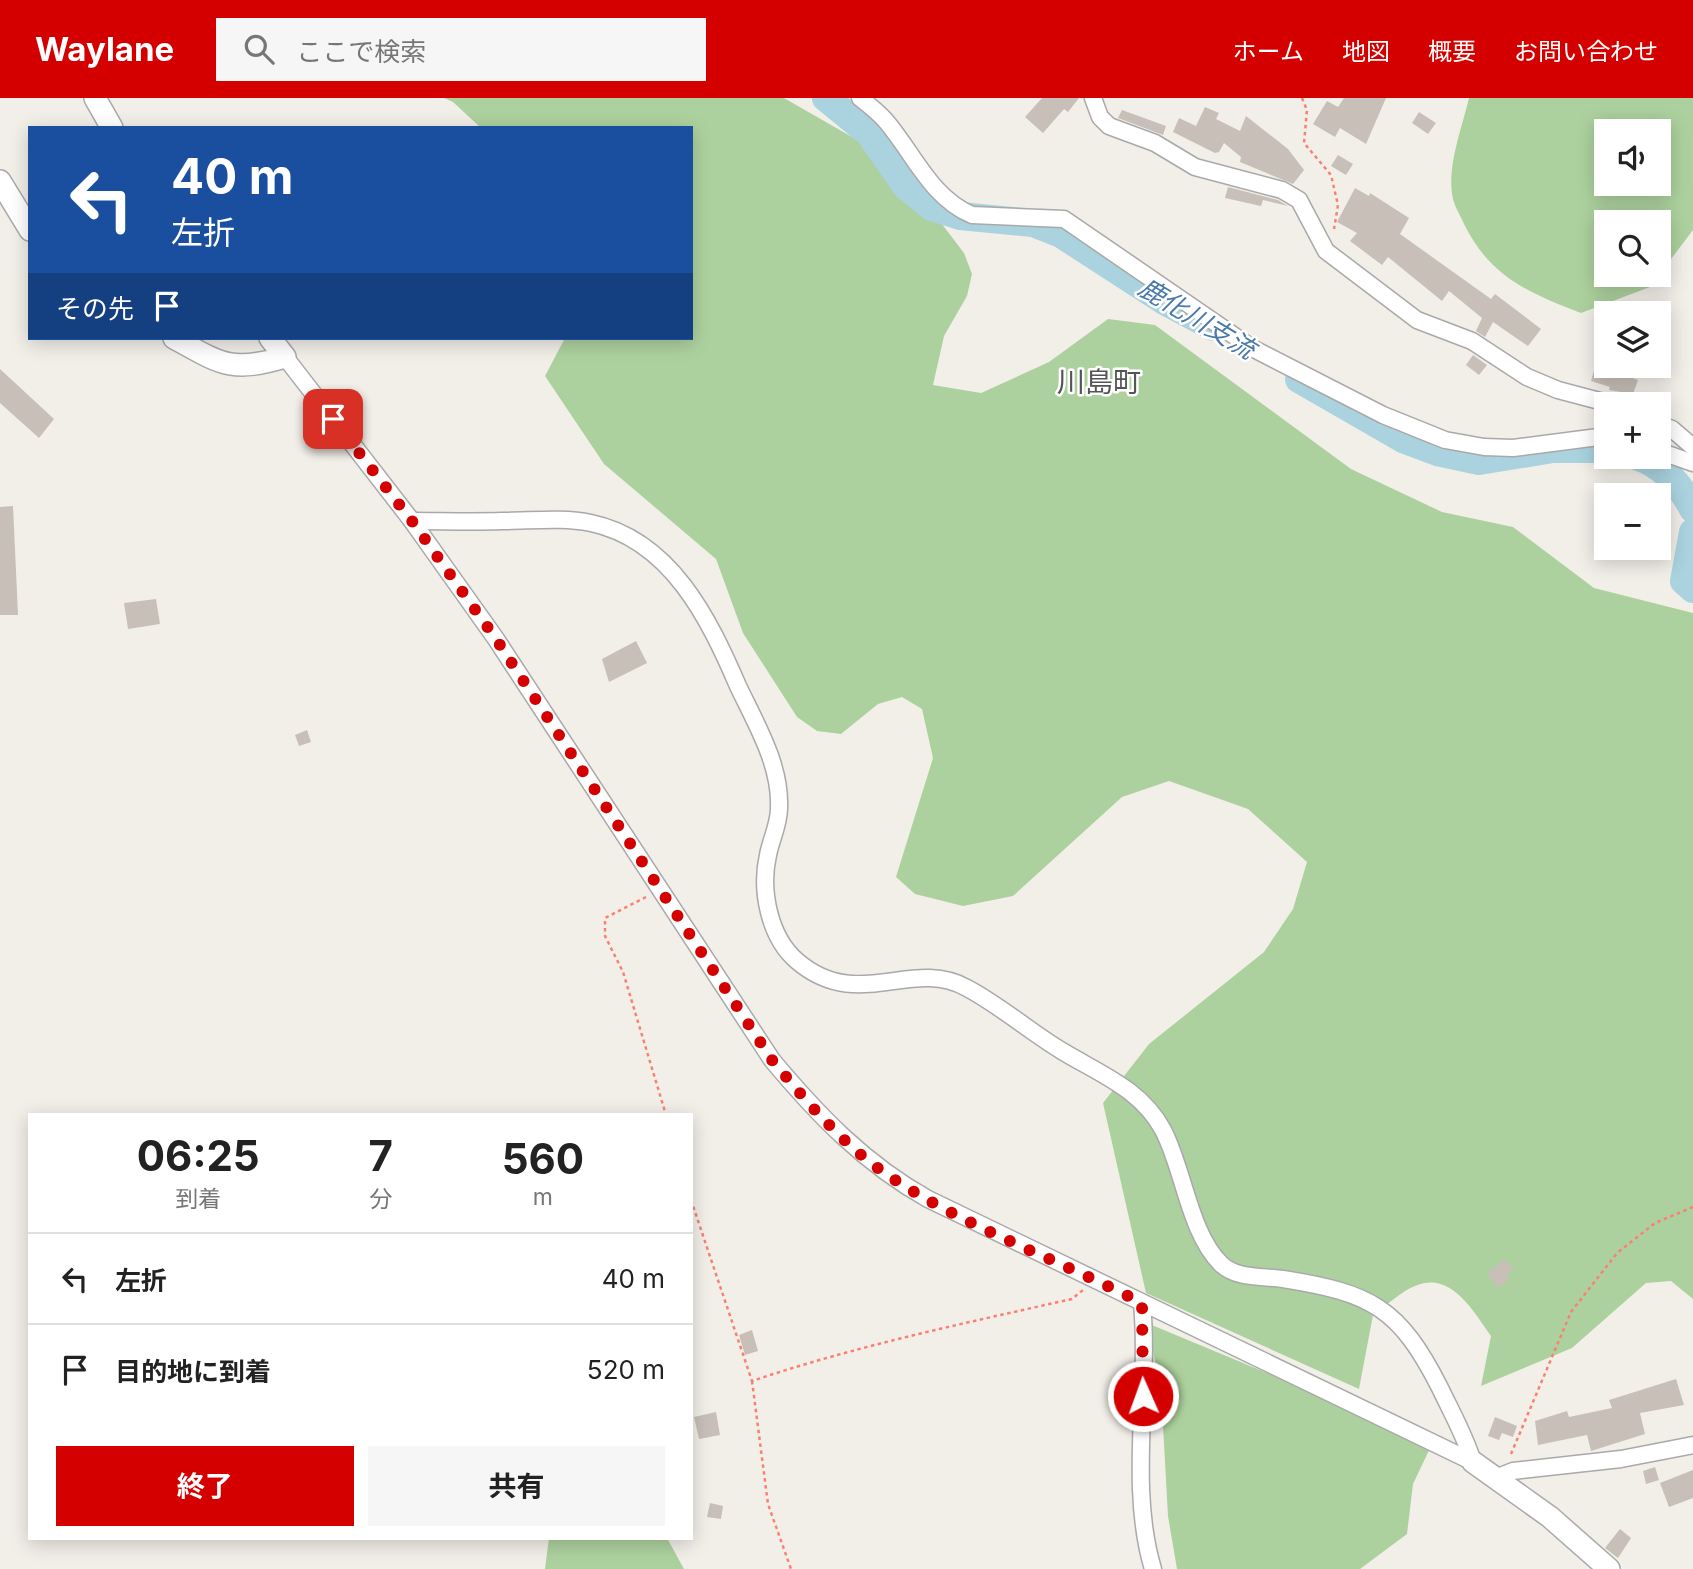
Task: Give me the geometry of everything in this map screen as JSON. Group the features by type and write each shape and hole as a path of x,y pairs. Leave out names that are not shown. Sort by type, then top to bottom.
{"street":[{"path":"95,98 112,126"},
{"path":"860,98 884,118 931,184 964,211 982,216 1064,219 1252,348 1383,415 1444,440 1484,447 1513,448 1594,438"},
{"path":"1093,98 1100,117 1109,126 1155,143 1195,167 1282,190 1299,200 1326,251 1416,320 1472,341 1527,377 1558,390 1594,400"},
{"path":"0,181 28,227"},
{"path":"178,340 225,365 250,366 285,357"},
{"path":"272,340 412,521 496,639 772,1060 811,1106 844,1139 887,1175 928,1199 1473,1462 1498,1478 1609,1569"},
{"path":"1671,429 1693,447"},
{"path":"1671,455 1693,463"},
{"path":"412,521 557,520 593,523 638,544 667,566 685,584 712,627 775,771 779,814 766,861 766,886 776,933 790,954 817,974 845,983 886,984 940,976 954,981 985,998 1061,1051 1120,1083 1158,1120 1204,1236 1225,1268 1234,1273 1297,1282 1343,1293 1374,1304 1392,1316 1406,1329 1424,1356 1466,1439 1473,1462"},
{"path":"1142,1303 1143,1496 1148,1553 1153,1569"},
{"path":"1498,1478 1513,1471 1621,1459 1693,1445"}],"path":[{"path":"1302,98 1307,110 1304,143 1331,175 1338,205 1333,222 1334,231"},
{"path":"662,889 605,918 605,936 623,972 665,1113"},
{"path":"693,1206 752,1381 768,1504 790,1569"},
{"path":"1498,1478 1517,1443 1571,1312 1617,1253 1655,1223 1693,1207"},
{"path":"752,1381 899,1339 1072,1299 1096,1279"}],"green space":[{"path":"444,98 784,98 859,141 919,194 964,253 972,274 967,296 944,336 933,385 981,393 1049,362 1108,319 1155,325 1351,469 1442,512 1513,527 1594,588 1693,613 1693,1299 1671,1281 1646,1283 1572,1348 1481,1386 1491,1336 1469,1305 1450,1288 1428,1283 1415,1286 1373,1315 1359,1389 1146,1293 1103,1103 1149,1044 1264,952 1293,909 1307,862 1248,809 1169,781 1122,797 1013,896 963,906 915,894 896,877 933,758 922,709 902,697 878,704 841,734 817,731 797,717 743,633 716,559 604,464 545,376 564,340 693,340 693,126 479,126 453,102"},
{"path":"1469,98 1693,98 1693,230 1671,259 1671,210 1594,210 1594,287 1650,287 1613,301 1594,301 1594,308 1581,313 1544,298 1499,270 1474,242 1464,224 1454,202 1451,187 1459,135"},
{"path":"1147,1323 1433,1442 1413,1484 1407,1534 1360,1569 1177,1569 1168,1516 1161,1390"},
{"path":"549,1540 668,1540 684,1569 545,1569"}],"building":[{"path":"1042,98 1079,98 1068,112 1064,109 1043,133 1025,117"},
{"path":"1344,98 1386,98 1366,144 1340,128 1335,137 1313,124 1327,101 1338,107"},
{"path":"1205,107 1219,113 1216,119 1240,131 1246,116 1288,149 1304,170 1293,184 1240,162 1241,157 1224,143 1219,152 1215,153 1173,132 1179,118 1196,126"},
{"path":"1122,110 1166,126 1163,135 1118,118"},
{"path":"1419,112 1436,123 1428,134 1412,123"},
{"path":"1338,155 1353,164 1346,175 1331,166"},
{"path":"1228,187 1278,200 1288,206 1263,200 1261,206 1225,198"},
{"path":"1355,188 1369,196 1370,193 1409,218 1400,234 1491,299 1495,294 1541,329 1528,346 1493,322 1485,337 1476,331 1482,318 1449,291 1442,301 1388,257 1382,265 1350,241 1357,233 1337,222"},
{"path":"1473,355 1487,365 1479,375 1466,365"},
{"path":"0,369 54,419 39,438 0,403"},
{"path":"1594,370 1594,378 1638,380 1634,392 1609,390 1610,387 1591,381"},
{"path":"13,506 18,615 0,615 0,507"},
{"path":"156,599 160,624 128,629 124,603"},
{"path":"636,641 647,663 609,682 602,659"},
{"path":"307,730 311,742 299,746 295,735"},
{"path":"1504,1259 1514,1269 1507,1275 1510,1278 1499,1288 1487,1274"},
{"path":"752,1330 758,1351 745,1355 739,1335"},
{"path":"1676,1379 1684,1405 1640,1413 1645,1434 1591,1451 1587,1435 1538,1445 1535,1421 1567,1411 1569,1417 1612,1408 1609,1400"},
{"path":"716,1412 720,1435 699,1439 694,1417"},
{"path":"1495,1417 1517,1426 1513,1437 1502,1433 1499,1440 1488,1436"},
{"path":"1655,1467 1659,1480 1646,1484 1643,1471"},
{"path":"1693,1470 1693,1498 1669,1507 1660,1483"},
{"path":"710,1503 723,1506 721,1519 707,1517"},
{"path":"1620,1529 1631,1538 1618,1558 1605,1548"}],"waterway":[{"name":"鹿化川支流","path":"826,98 870,134 906,186 932,207 960,216 1033,223 1061,234 1166,302 1213,327"},
{"name":"鹿化川支流","path":"1299,379 1405,440 1437,452 1479,461 1553,449 1594,449"},
{"name":"鹿化川支流","path":"1660,469 1683,492 1693,509"},
{"name":"鹿化川支流","path":"1693,532 1684,581 1693,589"}],"district":[{"name":"川島町","path":"1099,382"}],"route":[{"path":"333,419 412,521 496,639 772,1060 791,1083 844,1139 887,1175 928,1199 1142,1303 1143,1396"}]}
